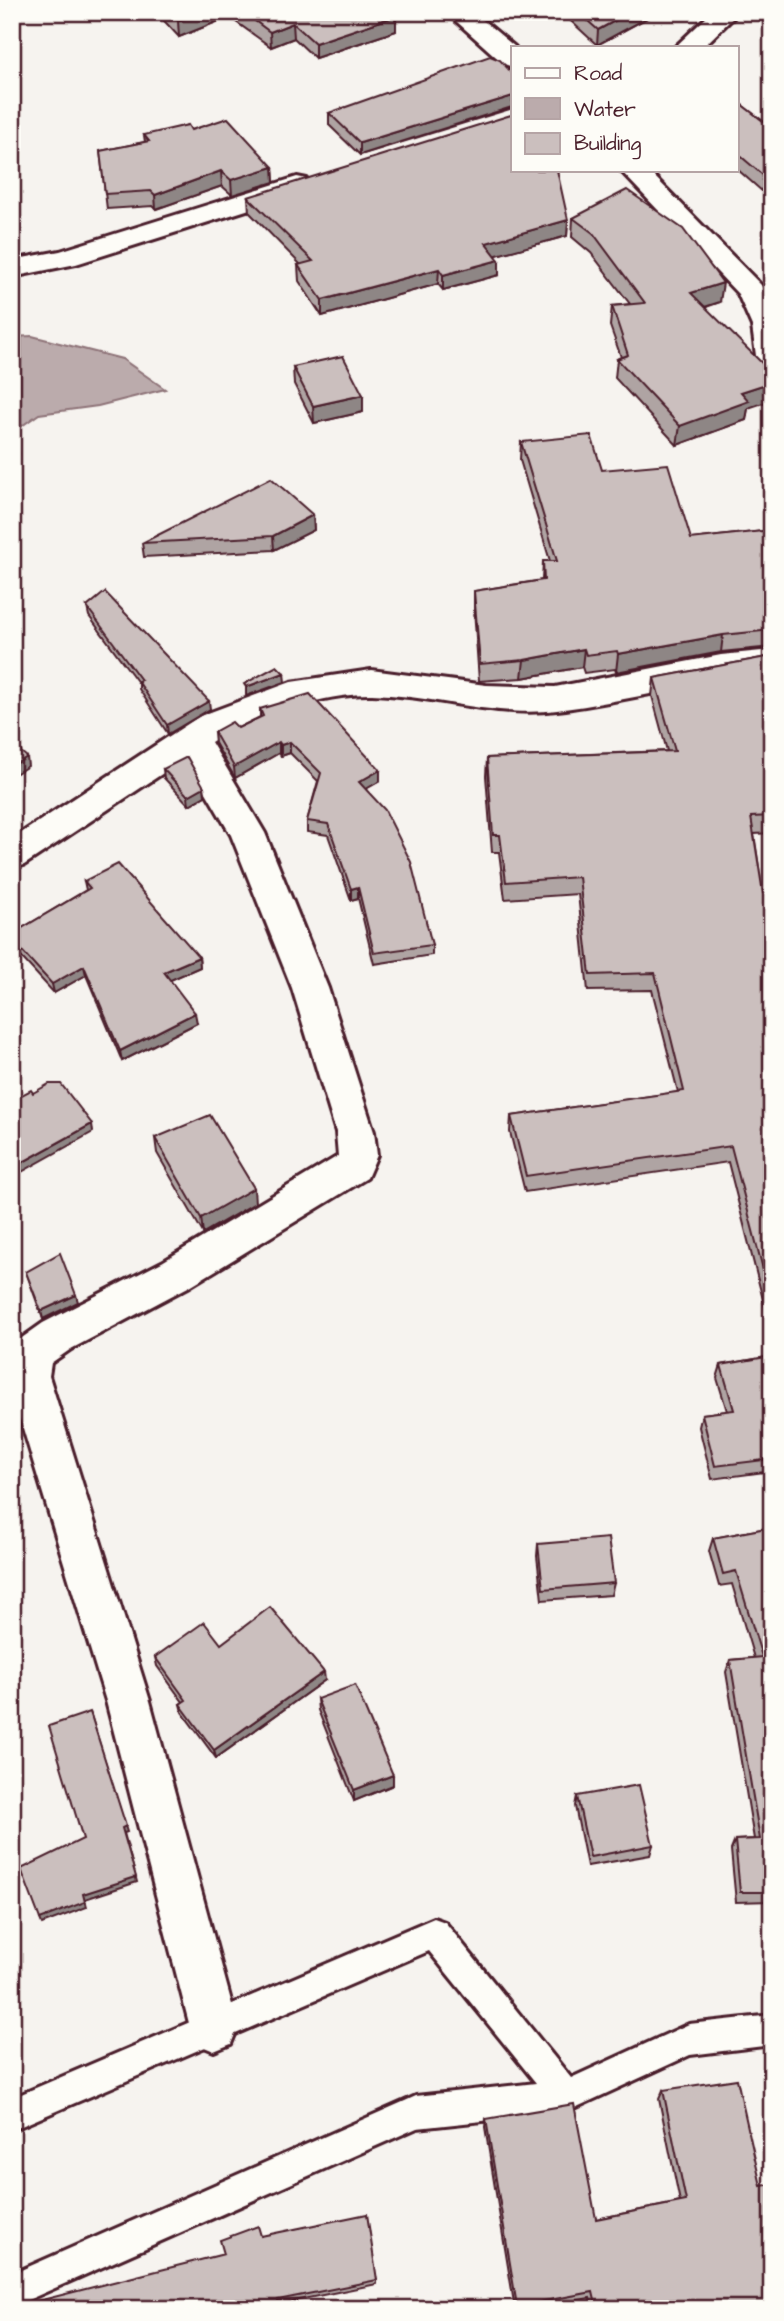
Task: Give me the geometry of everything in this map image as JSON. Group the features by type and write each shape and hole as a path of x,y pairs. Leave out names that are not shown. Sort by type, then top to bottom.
{"street":[{"path":"458,12 511,57"},
{"path":"689,46 727,12"},
{"path":"635,172 751,291 766,326 772,363"},
{"path":"12,269 66,258 324,176"},
{"path":"12,856 212,725 291,694 372,682 485,697 555,699 721,667 772,661"},
{"path":"191,738 248,833 310,988 355,1132 358,1156 353,1167 313,1194 176,1274 57,1336 33,1353 28,1376 128,1701 215,2027"}],"lane":[{"path":"12,2114 434,1933 566,2096"},
{"path":"12,2291 416,2112 566,2096 689,2040 772,2031"}],"water":[{"path":"32,336 122,359 165,389 98,406 39,414 12,433 12,337"},
{"path":"12,433 19,454 12,466"}],"building":[{"path":"169,12 201,12 178,21"},
{"path":"243,12 393,12 396,16 315,43 293,23 270,32"},
{"path":"578,12 631,12 598,30"},
{"path":"490,56 500,60 511,72 511,97 360,143 329,113"},
{"path":"738,102 772,128 772,183 738,154"},
{"path":"511,115 511,172 557,172 568,220 486,243 499,260 443,275 439,269 322,300 298,265 313,261 248,197"},
{"path":"228,118 273,167 231,180 221,171 155,195 151,191 105,194 100,151 149,141 144,135 188,125 191,130"},
{"path":"627,190 683,229 723,283 691,293 772,373 772,382 741,392 749,401 680,426 617,359 628,355 612,306 645,303 593,233 573,218"},
{"path":"343,356 363,395 313,406 293,367"},
{"path":"591,435 602,470 668,464 691,539 772,530 772,630 723,635 618,654 617,651 586,655 584,649 524,660 480,664 474,591 544,580 543,561 557,561 521,442"},
{"path":"271,478 313,515 273,536 142,543"},
{"path":"105,592 209,701 167,725 138,681 141,680 87,607"},
{"path":"772,656 772,816 751,817 763,893 772,893 772,1304 731,1146 526,1176 511,1116 684,1091 655,973 590,975 579,877 506,882 500,835 493,835 487,758 675,751 654,678"},
{"path":"277,666 284,673 246,687 244,684"},
{"path":"310,694 380,770 359,782 385,810 411,862 432,945 374,953 358,887 351,889 328,824 307,821 321,773 290,742 281,745 279,742 234,767 214,732 232,722 238,728 263,716 260,709"},
{"path":"12,744 27,757 12,766"},
{"path":"187,757 204,787 188,796 163,769"},
{"path":"118,864 199,957 164,972 195,1013 120,1051 84,966 52,984 12,940 12,934 90,888 84,881"},
{"path":"49,1084 61,1084 92,1124 16,1166 12,1159 12,1100"},
{"path":"210,1115 254,1188 201,1218 155,1138"},
{"path":"60,1253 76,1295 41,1311 26,1272"},
{"path":"772,1356 772,1459 715,1466 702,1414 734,1410 721,1365"},
{"path":"772,1527 772,1892 740,1892 735,1840 760,1839 730,1660 762,1657 736,1571 723,1574 713,1538"},
{"path":"608,1538 614,1583 543,1589 538,1544"},
{"path":"270,1607 324,1672 214,1750 180,1704 186,1700 155,1657 204,1622 221,1644"},
{"path":"355,1685 393,1775 354,1790 317,1699"},
{"path":"90,1712 126,1826 122,1828 136,1877 83,1894 85,1902 40,1919 21,1869 83,1839 49,1726"},
{"path":"639,1785 653,1845 590,1857 577,1796"},
{"path":"737,2079 761,2186 772,2184 772,2309 597,2309 593,2292 517,2306 486,2119 574,2104 596,2219 686,2201 663,2090"},
{"path":"367,2214 377,2280 278,2300 280,2309 39,2309 38,2301 224,2254 220,2240 258,2226 261,2236"}]}
